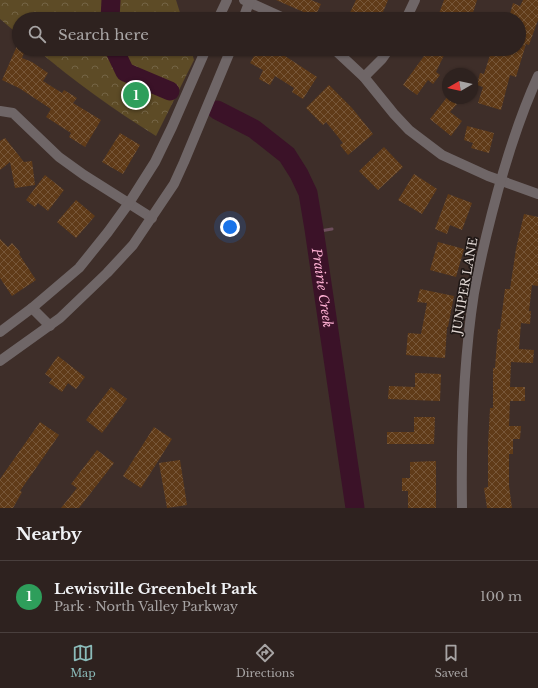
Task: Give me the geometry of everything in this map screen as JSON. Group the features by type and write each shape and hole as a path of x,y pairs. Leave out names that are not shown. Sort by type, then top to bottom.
{"street":[{"path":"221,12 227,0"},
{"path":"409,12 415,0"},
{"path":"245,12 247,1 271,12"},
{"path":"0,332 32,308 79,268 108,232 129,203 155,162 203,56"},
{"path":"0,361 60,318 133,246 174,184 228,56"},
{"path":"342,56 364,77 409,130 442,155 488,176 538,194"},
{"path":"364,77 384,56"},
{"name":"JUNIPER LANE","path":"462,508 464,398 473,301 486,239 505,162 538,76"},
{"path":"0,110 13,113 59,157 84,175 152,218"},
{"path":"32,308 50,326"}],"green space":[{"path":"0,0 176,0 180,12 12,12 12,29 0,19"},
{"path":"45,56 193,56 194,60 156,136 94,95"}],"building":[{"path":"276,0 311,0 321,4 317,12 304,12"},
{"path":"356,0 388,0 383,12 350,12"},
{"path":"444,0 477,0 473,12 440,12"},
{"path":"523,0 538,0 538,20 529,45 526,44 526,12 511,12 513,3 520,6"},
{"path":"13,56 23,56 22,58 32,62 48,73 43,81 62,93 64,90 77,98 73,103 101,120 85,147 69,137 71,133 46,117 51,109 19,88 2,80"},
{"path":"254,56 285,56 317,77 303,99 292,92 294,88 275,76 270,85 259,79 263,70 250,63"},
{"path":"424,56 444,56 436,72 440,75 433,84 428,80 417,95 403,85"},
{"path":"490,56 522,56 516,77 510,75 501,110 478,103 483,87 478,85 480,73 484,74"},
{"path":"329,85 352,108 373,134 348,155 340,145 343,143 326,122 323,125 306,108"},
{"path":"442,104 457,104 450,112 462,121 451,136 430,119"},
{"path":"467,126 494,133 489,153 471,148 473,143 464,140"},
{"path":"120,133 140,145 123,174 102,162"},
{"path":"5,138 24,162 32,161 35,185 15,188 10,162 0,170 0,141"},
{"path":"384,147 403,167 378,190 359,171"},
{"path":"414,174 437,189 422,214 398,200"},
{"path":"45,175 64,190 48,211 38,203 35,207 26,200"},
{"path":"448,194 472,203 462,230 450,225 447,234 435,229"},
{"path":"76,200 95,216 76,238 57,222"},
{"path":"524,214 538,217 538,286 532,285 529,311 531,311 530,324 521,323 519,349 534,350 533,363 511,362 510,387 525,387 525,401 510,401 509,426 521,426 520,439 513,439 513,454 509,454 509,486 512,508 487,508 484,488 488,487 488,445 490,408 493,408 493,368 495,368 498,329 500,329 505,289 510,289 516,249"},
{"path":"0,239 8,247 12,243 20,252 19,254 36,280 12,296 0,278"},
{"path":"438,242 464,249 456,277 430,270"},
{"path":"420,289 454,296 447,327 445,358 406,355 408,333 421,334 427,303 417,302"},
{"path":"58,356 85,377 76,389 68,383 62,392 49,383 52,379 45,374"},
{"path":"415,373 441,374 440,401 388,399 389,386 415,387"},
{"path":"111,387 127,399 102,433 86,420"},
{"path":"414,417 435,417 434,444 387,444 387,432 414,432"},
{"path":"40,422 59,435 20,491 22,492 13,508 0,508 0,479"},
{"path":"154,427 172,439 141,488 123,476"},
{"path":"97,450 114,463 79,508 61,508 77,488 71,484"},
{"path":"180,460 187,505 167,508 159,463"},
{"path":"436,461 436,508 408,508 408,491 402,491 402,478 410,478 410,462"}],"waterway":[{"name":"Prairie Creek","path":"110,12 111,0"},
{"name":"Prairie Creek","path":"117,56 125,72 170,91"},
{"name":"Prairie Creek","path":"217,110 254,129 287,155 299,174 308,193 355,508"},
{"path":"314,232 332,229"}],"place":[{"name":"Lewisville Greenbelt Park","path":"136,95"}]}
